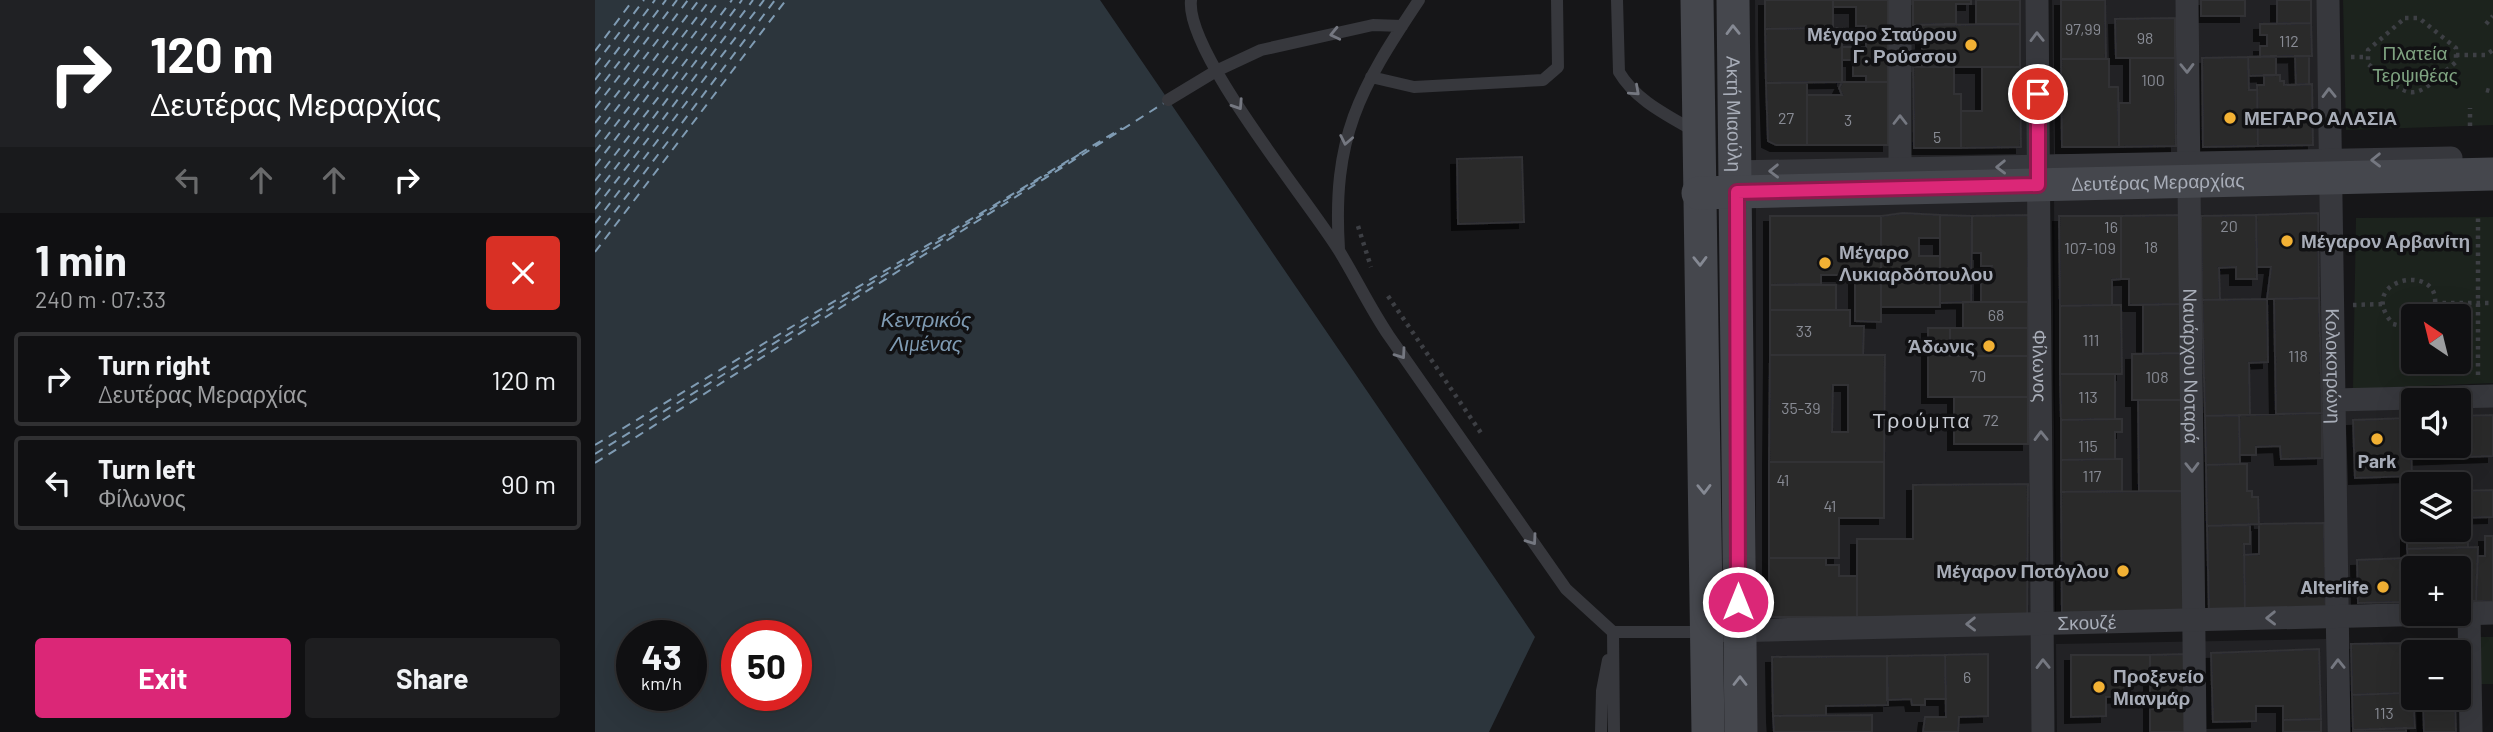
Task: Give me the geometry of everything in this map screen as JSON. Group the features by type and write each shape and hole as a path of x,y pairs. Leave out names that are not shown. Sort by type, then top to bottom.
{"main road":[{"name":"Ακτή Μιαούλη","path":"1697,0 1697,133 1717,179"},
{"name":"Ακτή Μιαούλη","path":"1709,732 1722,631 1717,179 1733,0"},
{"name":"Δευτέρας Μεραρχίας","path":"1717,179 2038,176 2330,169 2493,174"},
{"name":"Ακτή Μιαούλη","path":"1722,631 1741,732"}],"street":[{"path":"1900,0 1900,178"},
{"name":"Φίλωνος","path":"2037,0 2043,732"},
{"name":"Ναυάρχου Νοταρά","path":"2187,0 2195,732"},
{"name":"Κολοκοτρώνη","path":"2328,0 2339,732"},
{"name":"Δευτέρας Μεραρχίας","path":"2330,169 2493,158"},
{"path":"2334,400 2486,396"},
{"path":"2471,614 2493,613"},
{"name":"Σκουζέ","path":"1722,631 2401,615"},
{"path":"2465,626 2471,732"}],"lane":[{"path":"1191,0 1190,12 1216,71 1339,250 1363,297 1389,336 1566,589 1613,632 1722,631"},
{"path":"1339,250 1338,182 1348,129 1371,77 1419,0"},
{"path":"1371,77 1413,87 1543,80 1558,67 1557,0"},
{"path":"1618,0 1619,72 1625,82 1650,104 1697,133"},
{"path":"1168,100 1216,71 1261,50 1373,25 1402,26"},
{"path":"1601,732 1602,691 1613,632"},
{"path":"1613,632 1614,732"}],"path":[{"path":"2486,24 2493,16"},
{"path":"2405,18 2419,18 2456,48 2456,62 2419,93 2405,93 2368,64 2368,57 2368,50 2405,18"},
{"path":"2456,55 2486,55 2493,50"},
{"path":"2344,57 2368,57"},
{"path":"2486,90 2493,92"},
{"path":"2470,108 2470,126"},
{"path":"2478,214 2479,303 2486,396"},
{"path":"1357,222 1361,244 1377,277"},
{"path":"2401,326 2393,324 2384,304 2391,286 2403,279 2412,278 2427,285 2433,294 2434,303 2493,303"},
{"path":"1382,288 1482,434"},
{"path":"2352,305 2384,304"}],"shaded area":[{"path":"1755,0 2032,0 2032,161 1756,166"},
{"path":"2052,0 2319,0 2322,156 2054,161"},
{"path":"2323,193 2326,411 2401,408 2401,458 2471,458 2471,406 2493,405 2493,611 2471,612 2471,556 2401,556 2401,614 2056,624 2054,197"},
{"path":"2035,199 2039,732 1756,732 1756,203"},
{"path":"2326,639 2327,732 2057,732 2056,644"}],"green space":[{"name":"Πλατεία Τερψιθέας","path":"2343,0 2493,0 2493,125 2346,130"},
{"path":"2493,217 2493,383 2353,389 2356,218"},
{"path":"2477,637 2493,637 2493,684 2478,684"}],"water":[{"name":"Κεντρικός Λιμένας","path":"595,0 1100,0 1535,637 1489,732 595,732"}],"building":[{"path":"1765,0 1833,0 1833,28 1765,29"},
{"path":"1833,0 1888,0 1888,38 1866,38 1866,26 1856,26 1856,7 1833,7"},
{"path":"1913,0 1971,0 1971,4 1956,4 1956,24 1913,25"},
{"path":"1976,0 2020,0 2020,24 1976,24"},
{"path":"2061,0 2105,0 2106,59 2061,59"},
{"path":"2201,0 2245,0 2245,16 2201,16"},
{"path":"2277,0 2311,0 2311,23 2277,24"},
{"path":"2175,18 2175,58 2116,58 2115,19"},
{"path":"2311,23 2312,56 2260,57 2260,46 2267,46 2267,35 2260,35 2260,24"},
{"name":"Μέγαρο Σταύρου Γ. Ρούσσου","path":"2020,24 2020,67 1922,67 1922,25"},
{"path":"1842,28 1842,82 1766,83 1765,29"},
{"path":"1866,38 1888,38 1888,82 1866,82 1866,76 1853,76 1853,60 1842,60 1842,47 1866,47"},
{"path":"2276,56 2276,75 2249,76 2248,57"},
{"path":"2295,56 2309,56 2309,84 2296,85"},
{"name":"ΜΕΓΑΡΟ ΑΛΑΣΙΑ","path":"2248,57 2249,90 2257,90 2258,146 2203,147 2202,58"},
{"path":"2130,58 2175,58 2176,146 2119,147 2119,103 2130,103"},
{"path":"2061,59 2109,59 2109,87 2118,87 2119,147 2062,147"},
{"path":"1913,67 1954,67 1954,94 1961,94 1961,148 1914,148"},
{"path":"1982,67 2020,67 2021,147 1961,148 1961,111 1982,111"},
{"path":"2264,75 2280,75 2280,81 2284,81 2284,85 2312,84 2313,145 2258,146 2257,85 2264,85"},
{"path":"1842,82 1888,82 1888,145 1807,145 1807,95 1842,95 1839,88"},
{"path":"1766,83 1807,83 1807,145 1776,145 1768,141"},
{"path":"1522,157 1524,222 1458,224 1457,159"},
{"path":"1903,213 1940,215 1940,238 1919,238 1919,256 1940,256 1940,307 1881,307 1881,216"},
{"name":"Μέγαρον Αρβανίτη","path":"2318,213 2319,298 2267,299 2271,267 2257,267 2256,215"},
{"path":"1940,215 1972,216 1971,302 1940,303"},
{"path":"2029,215 2028,302 1981,302 1981,278 1991,278 1992,266 1981,266 1981,253 1972,253 1972,216"},
{"path":"2181,215 2182,304 2129,305 2129,279 2121,279 2121,216"},
{"path":"2256,215 2257,279 2236,279 2236,267 2219,268 2220,300 2202,300 2201,216"},
{"name":"Μέγαρο Λυκιαρδόπουλου","path":"1770,216 1881,216 1881,322 1855,321 1855,275 1821,275 1821,284 1770,285"},
{"path":"2059,216 2121,216 2121,279 2112,280 2112,305 2060,306"},
{"path":"1770,285 1836,285 1836,310 1770,310"},
{"path":"2319,298 2322,413 2276,414 2274,299"},
{"path":"2267,299 2268,362 2249,363 2250,415 2205,416 2202,300"},
{"path":"1963,302 2028,302 2028,328 1963,328"},
{"path":"2182,304 2182,353 2143,354 2143,305"},
{"path":"2121,305 2122,374 2060,374 2060,306"},
{"path":"1770,310 1850,310 1850,326 1864,326 1863,355 1770,355"},
{"path":"1928,328 1950,328 1950,356 2028,356 2028,397 1928,397"},
{"name":"Άδωνις","path":"1950,328 2028,328 2028,356 1950,356"},
{"path":"2182,353 2183,400 2132,400 2132,354"},
{"path":"1770,355 1885,355 1884,462 1769,462","holes":["1833,385 1848,385 1848,432 1832,432"]},
{"path":"2060,374 2115,374 2115,419 2061,420"},
{"path":"1954,397 2028,397 2028,444 1954,444"},
{"path":"2138,400 2183,400 2183,491 2139,491"},
{"path":"2322,413 2322,458 2281,459 2280,446 2256,447 2256,455 2240,455 2239,415"},
{"path":"2239,415 2240,464 2206,465 2205,416"},
{"path":"2493,415 2493,456 2471,457 2471,416"},
{"path":"2401,418 2401,458 2411,458 2412,472 2401,472 2401,476 2355,478 2353,420"},
{"path":"2122,419 2122,432 2115,432 2115,459 2061,460 2061,420"},
{"path":"2122,459 2122,491 2061,492 2061,460"},
{"path":"1769,462 1884,462 1884,518 1839,518 1839,558 1769,558"},
{"path":"2247,464 2247,491 2252,491 2252,497 2258,497 2259,524 2207,526 2206,465"},
{"path":"2028,484 2027,617 1857,617 1857,539 1913,539 1913,485"},
{"path":"2493,490 2493,517 2471,518 2471,491"},
{"name":"Μέγαρον Ποτόγλου","path":"2183,491 2184,614 2062,615 2061,492"},
{"path":"2324,523 2326,610 2245,612 2244,555 2259,554 2259,524"},
{"path":"2250,525 2250,544 2244,544 2245,612 2209,613 2207,526"},
{"path":"2485,536 2493,536 2493,602 2476,601 2478,556 2485,556"},
{"path":"2407,542 2468,542 2468,547 2407,549"},
{"path":"2478,547 2476,601 2471,601 2471,556 2408,556 2407,549"},
{"path":"1769,558 1826,558 1826,565 1839,565 1839,576 1857,576 1857,617 1769,617"},
{"path":"2401,558 2401,602 2358,603 2357,560"},
{"path":"2401,643 2401,693 2352,695 2351,644"},
{"path":"2319,649 2321,719 2283,720 2283,706 2256,706 2256,721 2213,722 2211,653"},
{"path":"1988,654 1988,716 1959,717 1958,732 1923,732 1925,717 1946,717 1945,655"},
{"path":"2187,654 2187,709 2150,709 2150,655"},
{"path":"1945,655 1946,699 1925,699 1925,705 1912,705 1911,699 1887,700 1887,656"},
{"name":"Προξενείο Μιανμάρ","path":"2071,655 2150,655 2150,677 2127,677 2127,696 2106,697 2106,716 2071,717"},
{"path":"1887,656 1888,705 1826,706 1826,715 1773,716 1772,657"},
{"path":"2401,693 2401,710 2414,710 2415,728 2353,730 2352,695"},
{"path":"2150,709 2187,709 2187,732 2150,732"},
{"path":"2423,710 2455,710 2456,732 2424,732"},
{"path":"1872,715 1872,732 1774,732 1773,716"},
{"path":"2321,719 2321,732 2283,732 2283,720"},
{"path":"2406,728 2406,732 2353,732 2353,730"}],"ferry route":[{"path":"595,51 633,0"},
{"path":"595,65 644,0"},
{"path":"595,80 655,0"},
{"path":"595,94 666,0"},
{"path":"595,108 677,0"},
{"path":"595,123 688,0"},
{"path":"595,137 699,0"},
{"path":"595,152 710,0"},
{"path":"595,166 720,0"},
{"path":"595,181 732,0"},
{"path":"595,195 742,0"},
{"path":"595,209 753,0"},
{"path":"595,223 764,0"},
{"path":"595,238 775,0"},
{"path":"595,252 786,0"},
{"path":"595,463 1164,103"},
{"path":"1079,154 1122,128"},
{"path":"595,454 1080,154"},
{"path":"595,445 1071,159"}],"place":[{"name":"Μέγαρο Σταύρου Γ. Ρούσσου","path":"1971,45"},
{"name":"ΜΕΓΑΡΟ ΑΛΑΣΙΑ","path":"2230,118"},
{"name":"Μέγαρον Αρβανίτη","path":"2287,241"},
{"name":"Μέγαρο Λυκιαρδόπουλου","path":"1825,263"},
{"name":"Άδωνις","path":"1989,346"},
{"name":"Park","path":"2377,439"},
{"name":"Μέγαρον Ποτόγλου","path":"2123,571"},
{"name":"Alterlife","path":"2383,587"},
{"name":"Προξενείο Μιανμάρ","path":"2099,687"}],"district":[{"name":"Τρούμπα","path":"1922,421"}],"route":[{"path":"1738,602 1737,192 2038,185 2038,94"}]}
